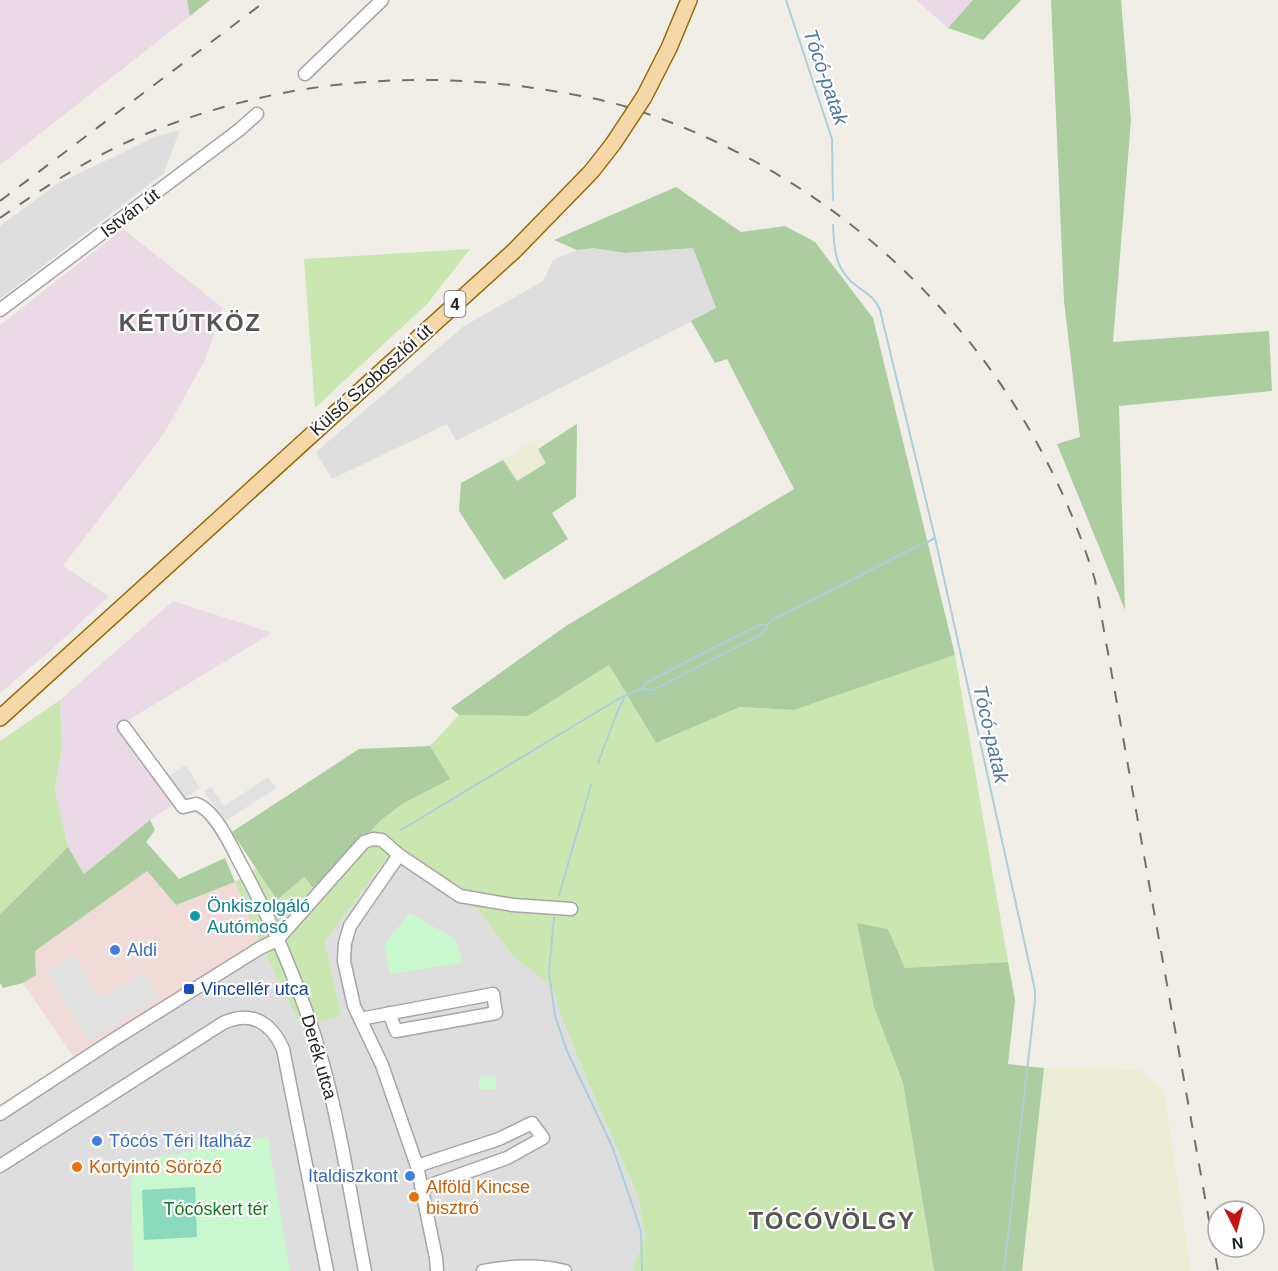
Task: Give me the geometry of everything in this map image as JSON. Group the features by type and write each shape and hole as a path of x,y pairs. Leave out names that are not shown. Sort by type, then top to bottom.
{"main road":[{"name":"Külső Szoboszlói út","path":"0,718 514,251 591,172 614,144 644,98 669,48 688,0"}],"street":[{"path":"305,75 382,0"},
{"name":"István út","path":"0,310 239,130 257,114"},
{"name":"Derék utca","path":"124,727 183,807 196,804 208,811 252,884 292,970 332,1099 365,1271"},
{"path":"0,1114 136,1025 260,948 277,940 364,842 373,839 382,840 399,855 460,896 513,905 571,909"},
{"path":"399,855 350,926 345,943 344,961 354,1006 382,1065 417,1166 437,1271"},
{"path":"360,1019 390,1013 493,994 496,1013 396,1031 390,1013"},
{"name":"Derék utca","path":"0,1167 223,1023 242,1017 259,1021 273,1032 283,1049 327,1271"},
{"path":"417,1166 499,1139 532,1123 543,1138 507,1158 422,1188"},
{"path":"483,1271 502,1267 550,1267 565,1271"}],"shaded area":[{"path":"0,0 187,0 190,16 0,165"},
{"path":"916,0 973,0 948,28"},
{"path":"180,130 164,173 0,299 0,226 57,184 157,136"},
{"path":"123,229 223,308 204,362 163,435 63,566 109,596 50,651 0,693 0,325"},
{"path":"593,248 625,253 693,248 716,309 456,441 447,424 332,479 316,452 464,326 543,281 553,260 577,250"},
{"path":"173,601 272,633 125,722 177,802 150,820 84,874 68,847 55,790 62,747 60,700"},
{"path":"186,765 200,788 183,799 168,776"},
{"path":"268,777 276,788 224,822 204,791 211,787 224,806"},
{"path":"388,857 478,910 512,955 553,986 561,1016 638,1196 645,1236 632,1271 0,1271 0,1109 77,1062 259,941 301,1026 341,1015 325,941"},
{"path":"147,871 176,905 235,882 259,941 77,1062 23,983 36,975 35,951"},
{"path":"73,954 100,998 142,972 159,998 89,1041 46,971"}],"green space":[{"path":"187,0 210,0 190,16"},
{"path":"973,0 1021,0 983,40 948,28"},
{"path":"1051,0 1121,0 1131,120 1113,342 1269,331 1272,391 1119,406 1125,610 1057,444 1080,437 1064,301"},
{"path":"676,187 741,232 785,226 815,242 873,318 955,655 794,710 740,707 656,743 609,665 528,716 459,715 451,708 566,626 794,489 727,359 715,363 691,321 716,308 693,248 625,253 593,248 577,250 554,240"},
{"path":"470,249 428,303 315,408 304,259"},
{"path":"577,424 576,497 552,513 568,539 504,580 459,511 461,483 503,460 517,481 546,463 538,449"},
{"path":"533,441 547,463 517,481 503,460"},
{"path":"955,655 1008,962 905,968 888,929 858,924 874,1007 903,1083 934,1271 632,1271 645,1236 638,1196 561,1016 553,987 512,955 478,910 387,858 325,941 341,1016 301,1026 259,941 235,882 256,868 277,900 304,877 315,890 381,820 404,803 449,779 430,746 459,715 528,716 609,665 656,743 740,707 794,710"},
{"path":"60,700 62,747 55,790 68,847 0,914 0,741"},
{"path":"430,746 450,779 404,803 381,820 315,890 304,877 277,900 232,832 359,749"},
{"path":"150,820 155,830 146,842 179,879 225,858 235,882 176,905 147,871 35,951 36,975 23,983 3,988 0,983 0,914 68,847 84,874"},
{"path":"410,913 455,939 463,963 390,974 384,944"},
{"path":"857,923 888,929 905,968 1008,962 1015,1000 1008,1064 1044,1068 1022,1271 934,1271 903,1083 874,1007"},
{"path":"1044,1068 1140,1070 1164,1091 1191,1271 1022,1271"},
{"path":"495,1076 496,1089 479,1090 479,1077"},
{"name":"Tócóskert tér","path":"268,1137 290,1271 133,1271 131,1162"},
{"path":"195,1187 197,1237 144,1240 142,1190"}],"waterway":[{"name":"Tócó-patak","path":"786,0 832,139 833,200"},
{"name":"Tócó-patak","path":"833,225 835,251 840,267 850,281 873,299 880,310 935,538 1035,990 1004,1271"},
{"path":"924,544 935,538"},
{"path":"401,830 620,698 641,689 647,682 759,625 768,624 920,545"},
{"path":"641,689 653,690 764,633 768,624"},
{"path":"598,763 625,696"},
{"path":"559,895 591,785"},
{"path":"554,918 549,972 555,1016 567,1051 612,1146 633,1207 641,1232 642,1271"}],"railway":[{"path":"0,201 267,0"},
{"path":"0,218 82,165 134,139 181,121 278,94 376,81 427,80 527,87 627,107 709,138 785,179 856,229 920,286 976,350 1024,421 1064,498 1095,580 1218,1271"}],"place":[{"name":"Önkiszolgáló Autómosó","path":"195,916"},
{"name":"Aldi","path":"115,950"},
{"name":"Vincellér utca","path":"189,989"},
{"name":"Tócós Téri Italház","path":"97,1141"},
{"name":"Kortyintó Söröző","path":"77,1167"},
{"name":"Italdiszkont","path":"410,1176"},
{"name":"Alföld Kincse bisztró","path":"414,1197"}],"district":[{"name":"KÉTÚTKÖZ","path":"190,322"},
{"name":"TÓCÓVÖLGY","path":"832,1220"}]}
